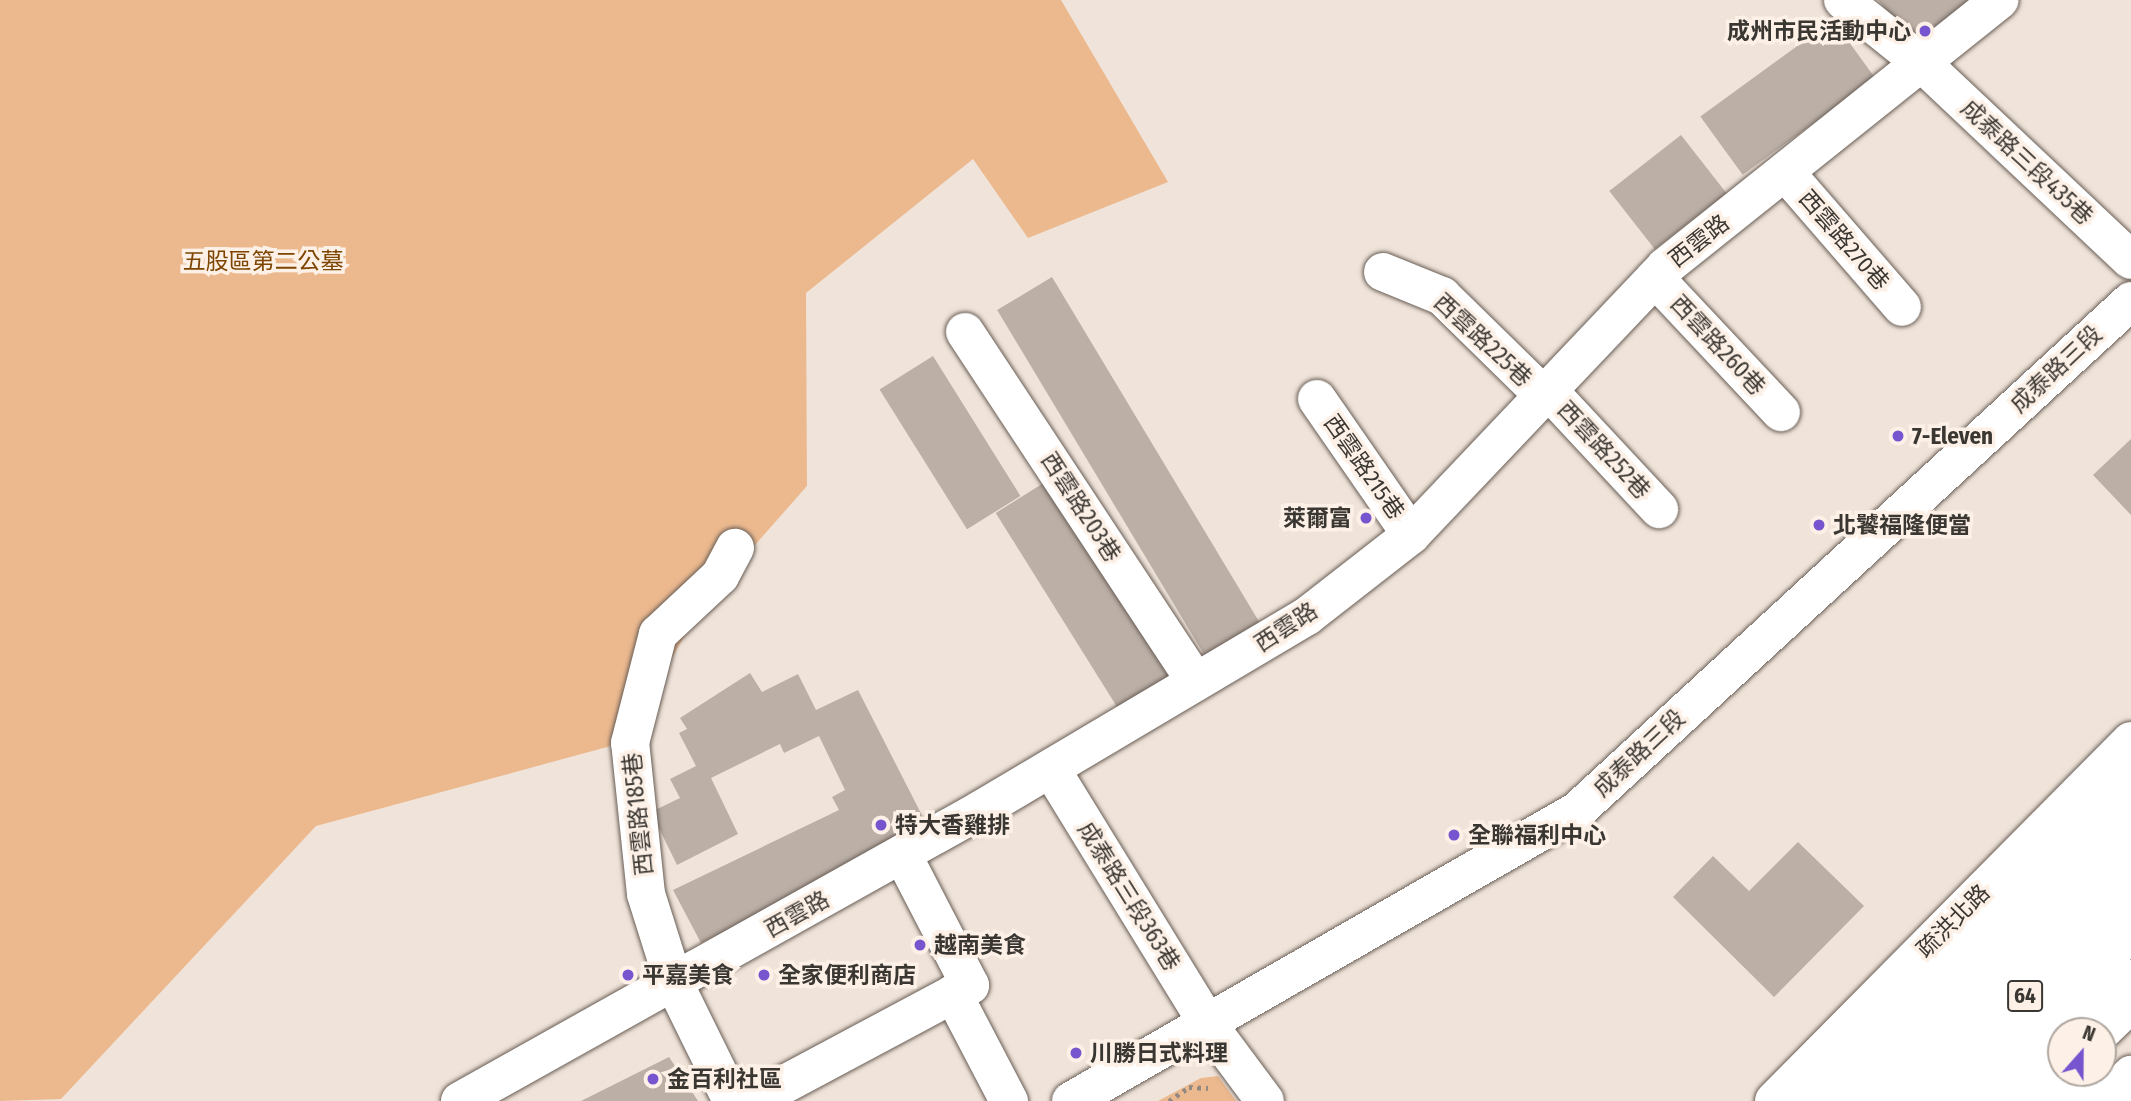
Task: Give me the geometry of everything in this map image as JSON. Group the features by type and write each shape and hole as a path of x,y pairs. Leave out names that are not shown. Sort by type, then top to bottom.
{"main road":[{"name":"成泰路三段435巷","path":"1843,0 1924,65 2131,260"},
{"name":"西雲路","path":"460,1101 902,855 1307,616 1411,535 1655,278 1924,65 1999,0"},
{"name":"西雲路270巷","path":"1786,173 1902,307"},
{"name":"西雲路225巷","path":"1383,272 1442,296 1546,393"},
{"name":"西雲路260巷","path":"1655,278 1781,412"},
{"name":"成泰路三段","path":"1070,1101 1577,811 2131,301"},
{"name":"西雲路203巷","path":"965,332 1196,682"},
{"name":"西雲路252巷","path":"1546,393 1659,509"},
{"name":"西雲路215巷","path":"1317,399 1411,535"},
{"name":"西雲路185巷","path":"732,1101 674,983 646,894 630,743 658,634 720,576 735,548"},
{"name":"疏洪北路","path":"1774,1101 2131,741"},
{"name":"成泰路三段363巷","path":"1051,769 1207,1023 1265,1101"},
{"path":"1825,1096 2131,773"},
{"path":"1825,1096 2131,816"},
{"path":"752,1101 970,985 902,855"},
{"path":"1881,1101 2131,855"},
{"name":"64","path":"1918,1101 2131,892"},
{"name":"64","path":"1963,1101 2131,932"},
{"path":"2091,1017 2131,979"},
{"path":"953,994 1009,1101"},
{"path":"2116,1017 2131,1003"},
{"path":"2117,1050 2131,1037"},
{"path":"2003,1101 2047,1059"},
{"path":"2105,1101 2131,1075"},
{"path":"2030,1101 2047,1085"},
{"path":"2065,1101 2080,1087"}],"path":[{"path":"1169,1101 1189,1087 1206,1086 1215,1093"}],"green space":[{"name":"五股區第二公墓","path":"0,0 1061,0 1168,182 1028,238 973,159 806,293 807,486 704,603 622,743 316,826 61,1099 0,1101"},
{"path":"1218,1076 1236,1101 1158,1101 1201,1078"}],"building":[{"name":"成州市民活動中心","path":"1878,0 1981,0 1921,50"},
{"path":"1833,20 1875,78 1743,175 1700,116"},
{"path":"1681,135 1727,193 1655,249 1609,191"},
{"path":"1052,277 1262,627 1207,660 997,310"},
{"path":"933,356 1020,496 967,529 880,389"},
{"path":"2131,439 2131,515 2093,475"},
{"path":"1050,479 1172,675 1118,709 996,513"},
{"path":"750,673 762,692 798,674 816,710 858,690 929,829 701,943 673,890 839,810 832,797 845,790 819,736 784,753 780,744 711,778 738,834 677,865 651,812 680,798 670,779 696,766 679,733 687,729 680,718"},
{"path":"1798,842 1864,906 1774,997 1673,897 1713,856 1749,891"},
{"name":"金百利社區","path":"669,1057 698,1101 581,1101"}],"place":[{"name":"成州市民活動中心","path":"1925,31"},
{"name":"7-Eleven","path":"1898,436"},
{"name":"萊爾富","path":"1366,518"},
{"name":"北饕福隆便當","path":"1819,525"},
{"name":"特大香雞排","path":"881,825"},
{"name":"全聯福利中心","path":"1454,835"},
{"name":"越南美食","path":"920,945"},
{"name":"平嘉美食","path":"628,975"},
{"name":"全家便利商店","path":"764,975"},
{"name":"川勝日式料理","path":"1076,1053"},
{"name":"金百利社區","path":"653,1079"}]}
